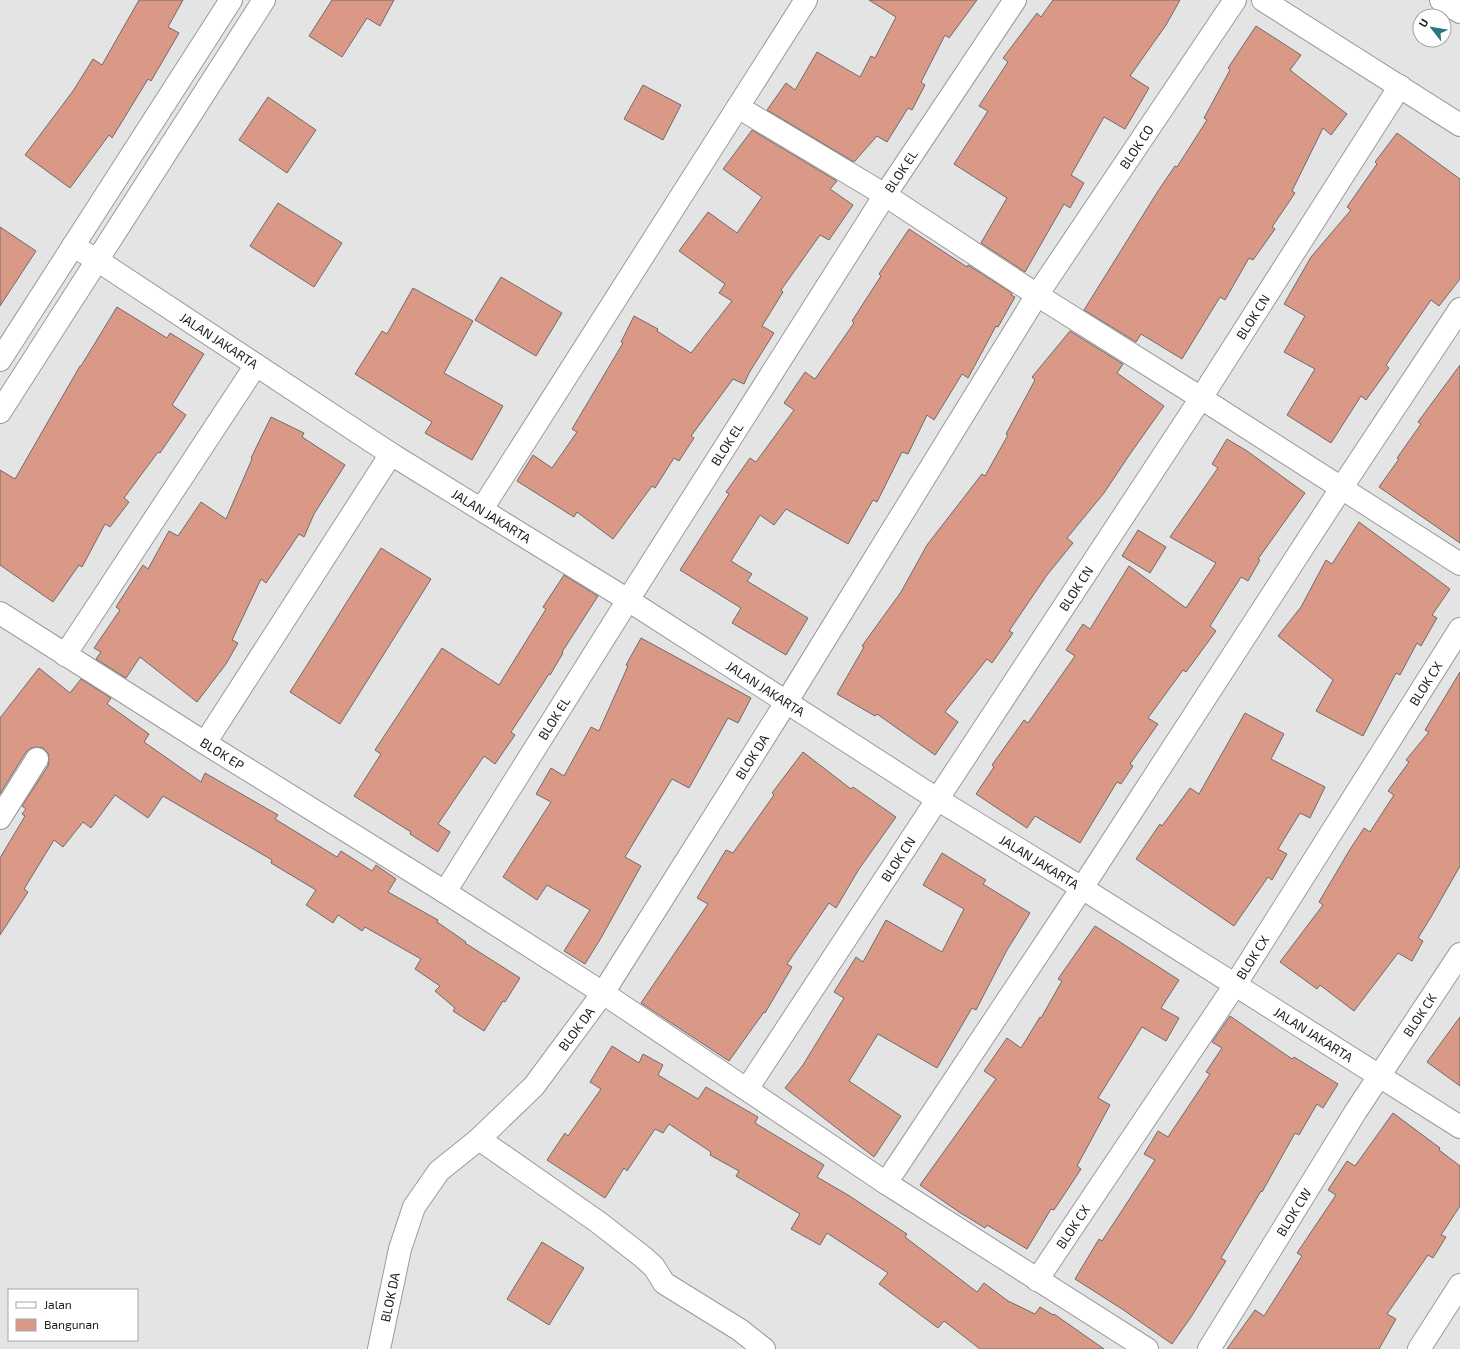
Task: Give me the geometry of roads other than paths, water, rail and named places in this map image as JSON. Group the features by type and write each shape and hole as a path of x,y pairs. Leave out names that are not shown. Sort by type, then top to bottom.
{"street":[{"path":"0,360 231,0"},
{"path":"0,412 264,0"},
{"path":"482,509 806,0"},
{"name":"BLOK EL","path":"445,892 885,195 1015,0"},
{"name":"BLOK CO","path":"787,701 1037,295 1235,0"},
{"path":"1263,0 1460,125"},
{"name":"BLOK CN","path":"747,1089 1201,398 1400,86"},
{"path":"738,107 885,195 1037,295 1342,487 1460,564"},
{"name":"JALAN JAKARTA","path":"73,246 98,260 391,454 628,600 937,799 1082,888 1460,1127"},
{"path":"886,1183 1082,888 1342,487 1460,309"},
{"path":"65,655 256,366"},
{"path":"205,743 391,454"},
{"name":"BLOK EP","path":"0,613 205,743 445,892 603,993 886,1183 1147,1349"},
{"name":"BLOK CX","path":"1037,1280 1235,985 1460,629"},
{"name":"BLOK DA","path":"379,1349 400,1249 414,1207 439,1171 479,1139 534,1086 603,993 787,701"},
{"path":"0,818 37,759"},
{"name":"BLOK CK","path":"1379,1075 1460,954"},
{"name":"BLOK CW","path":"1209,1349 1379,1075"},
{"path":"479,1139 598,1222 654,1267 664,1283 740,1330 764,1349"},
{"path":"1419,1349 1460,1285"}]}
